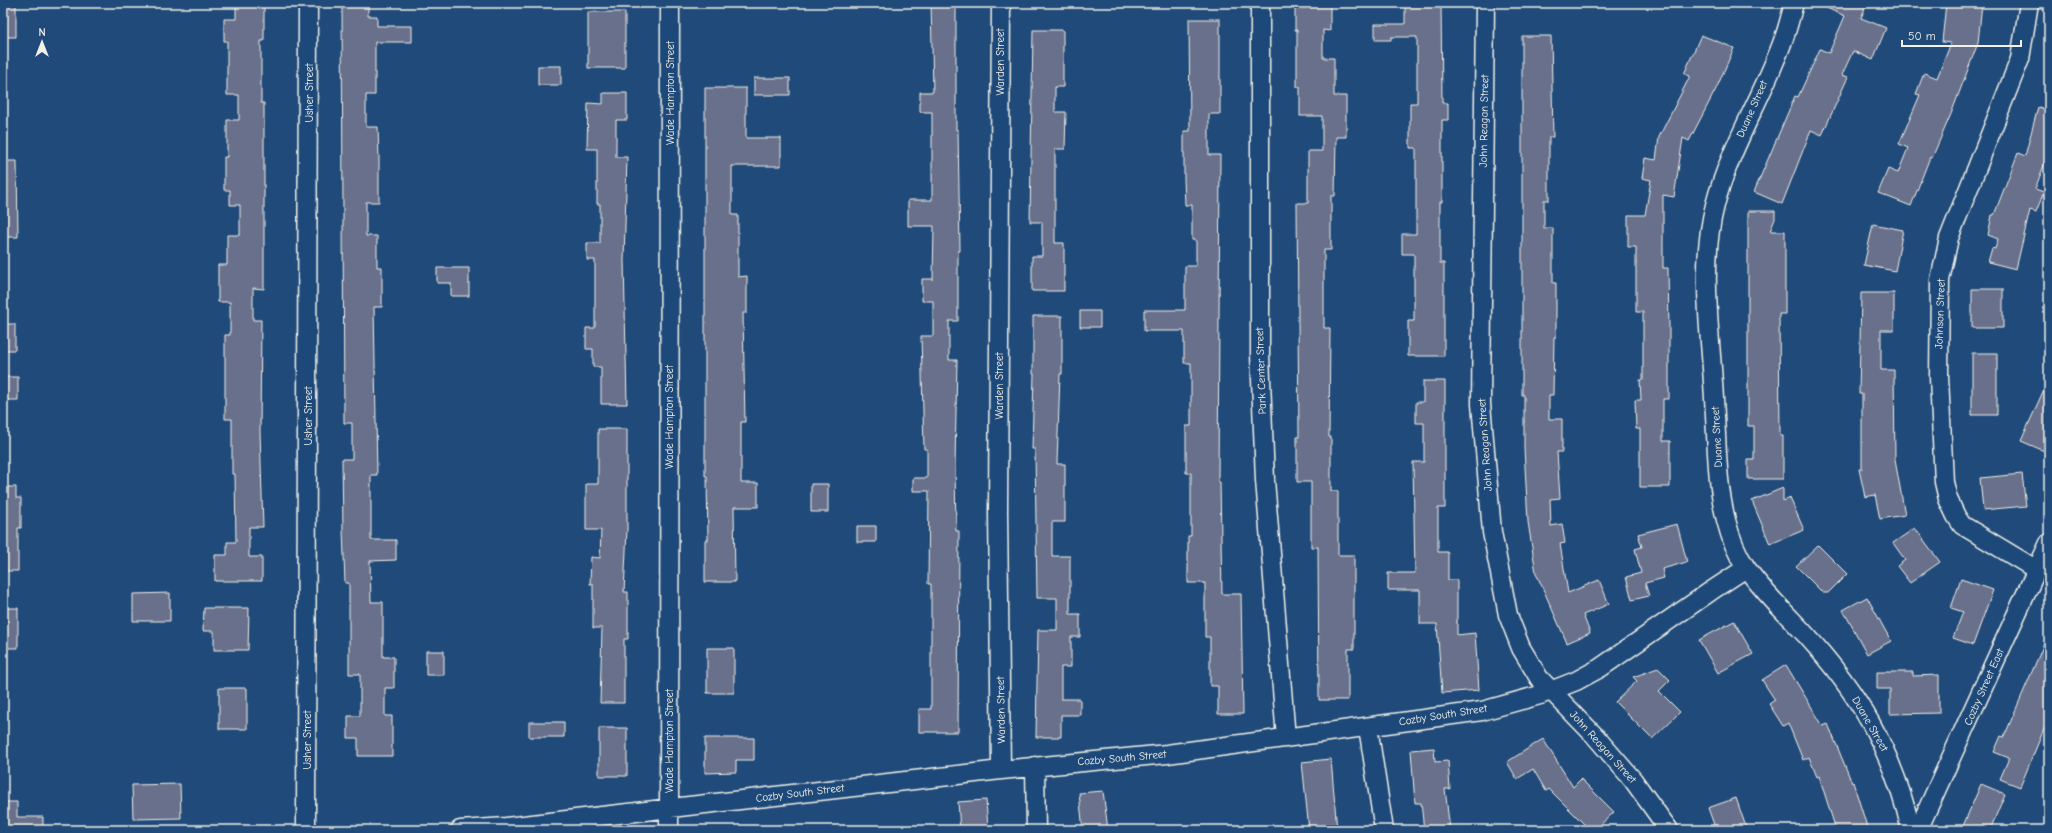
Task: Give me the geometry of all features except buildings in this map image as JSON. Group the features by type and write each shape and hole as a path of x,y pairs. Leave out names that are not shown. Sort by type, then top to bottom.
{"street":[{"name":"Usher Street","path":"306,830 308,3"},
{"name":"Wade Hampton Street","path":"669,830 670,3"},
{"name":"Warden Street","path":"1001,3 998,512 1001,770"},
{"name":"Park Center Street","path":"1260,3 1260,354 1265,480 1286,738"},
{"name":"John Reagan Street","path":"1485,3 1481,404 1492,532 1508,615 1521,648 1539,678 1633,780 1669,830"},
{"name":"Duane Street","path":"1794,3 1784,38 1731,156 1715,205 1709,243 1708,284 1719,486 1726,520 1737,553 1746,568 1769,597 1805,634 1843,679 1872,724 1893,766 1911,830"},
{"name":"Johnson Street","path":"2028,3 2020,59 1949,238 1940,280 1939,377 1944,482 1948,499 1956,516 1962,525 2037,570"},
{"name":"Cozby Street East","path":"1918,830 2049,543"},
{"name":"Cozby South Street","path":"460,830 506,827 1035,766 1167,754 1482,711 1551,691 1576,681 1600,668 1711,590 1746,568"},
{"path":"1368,726 1384,830"},
{"path":"1035,766 1036,830"}]}
